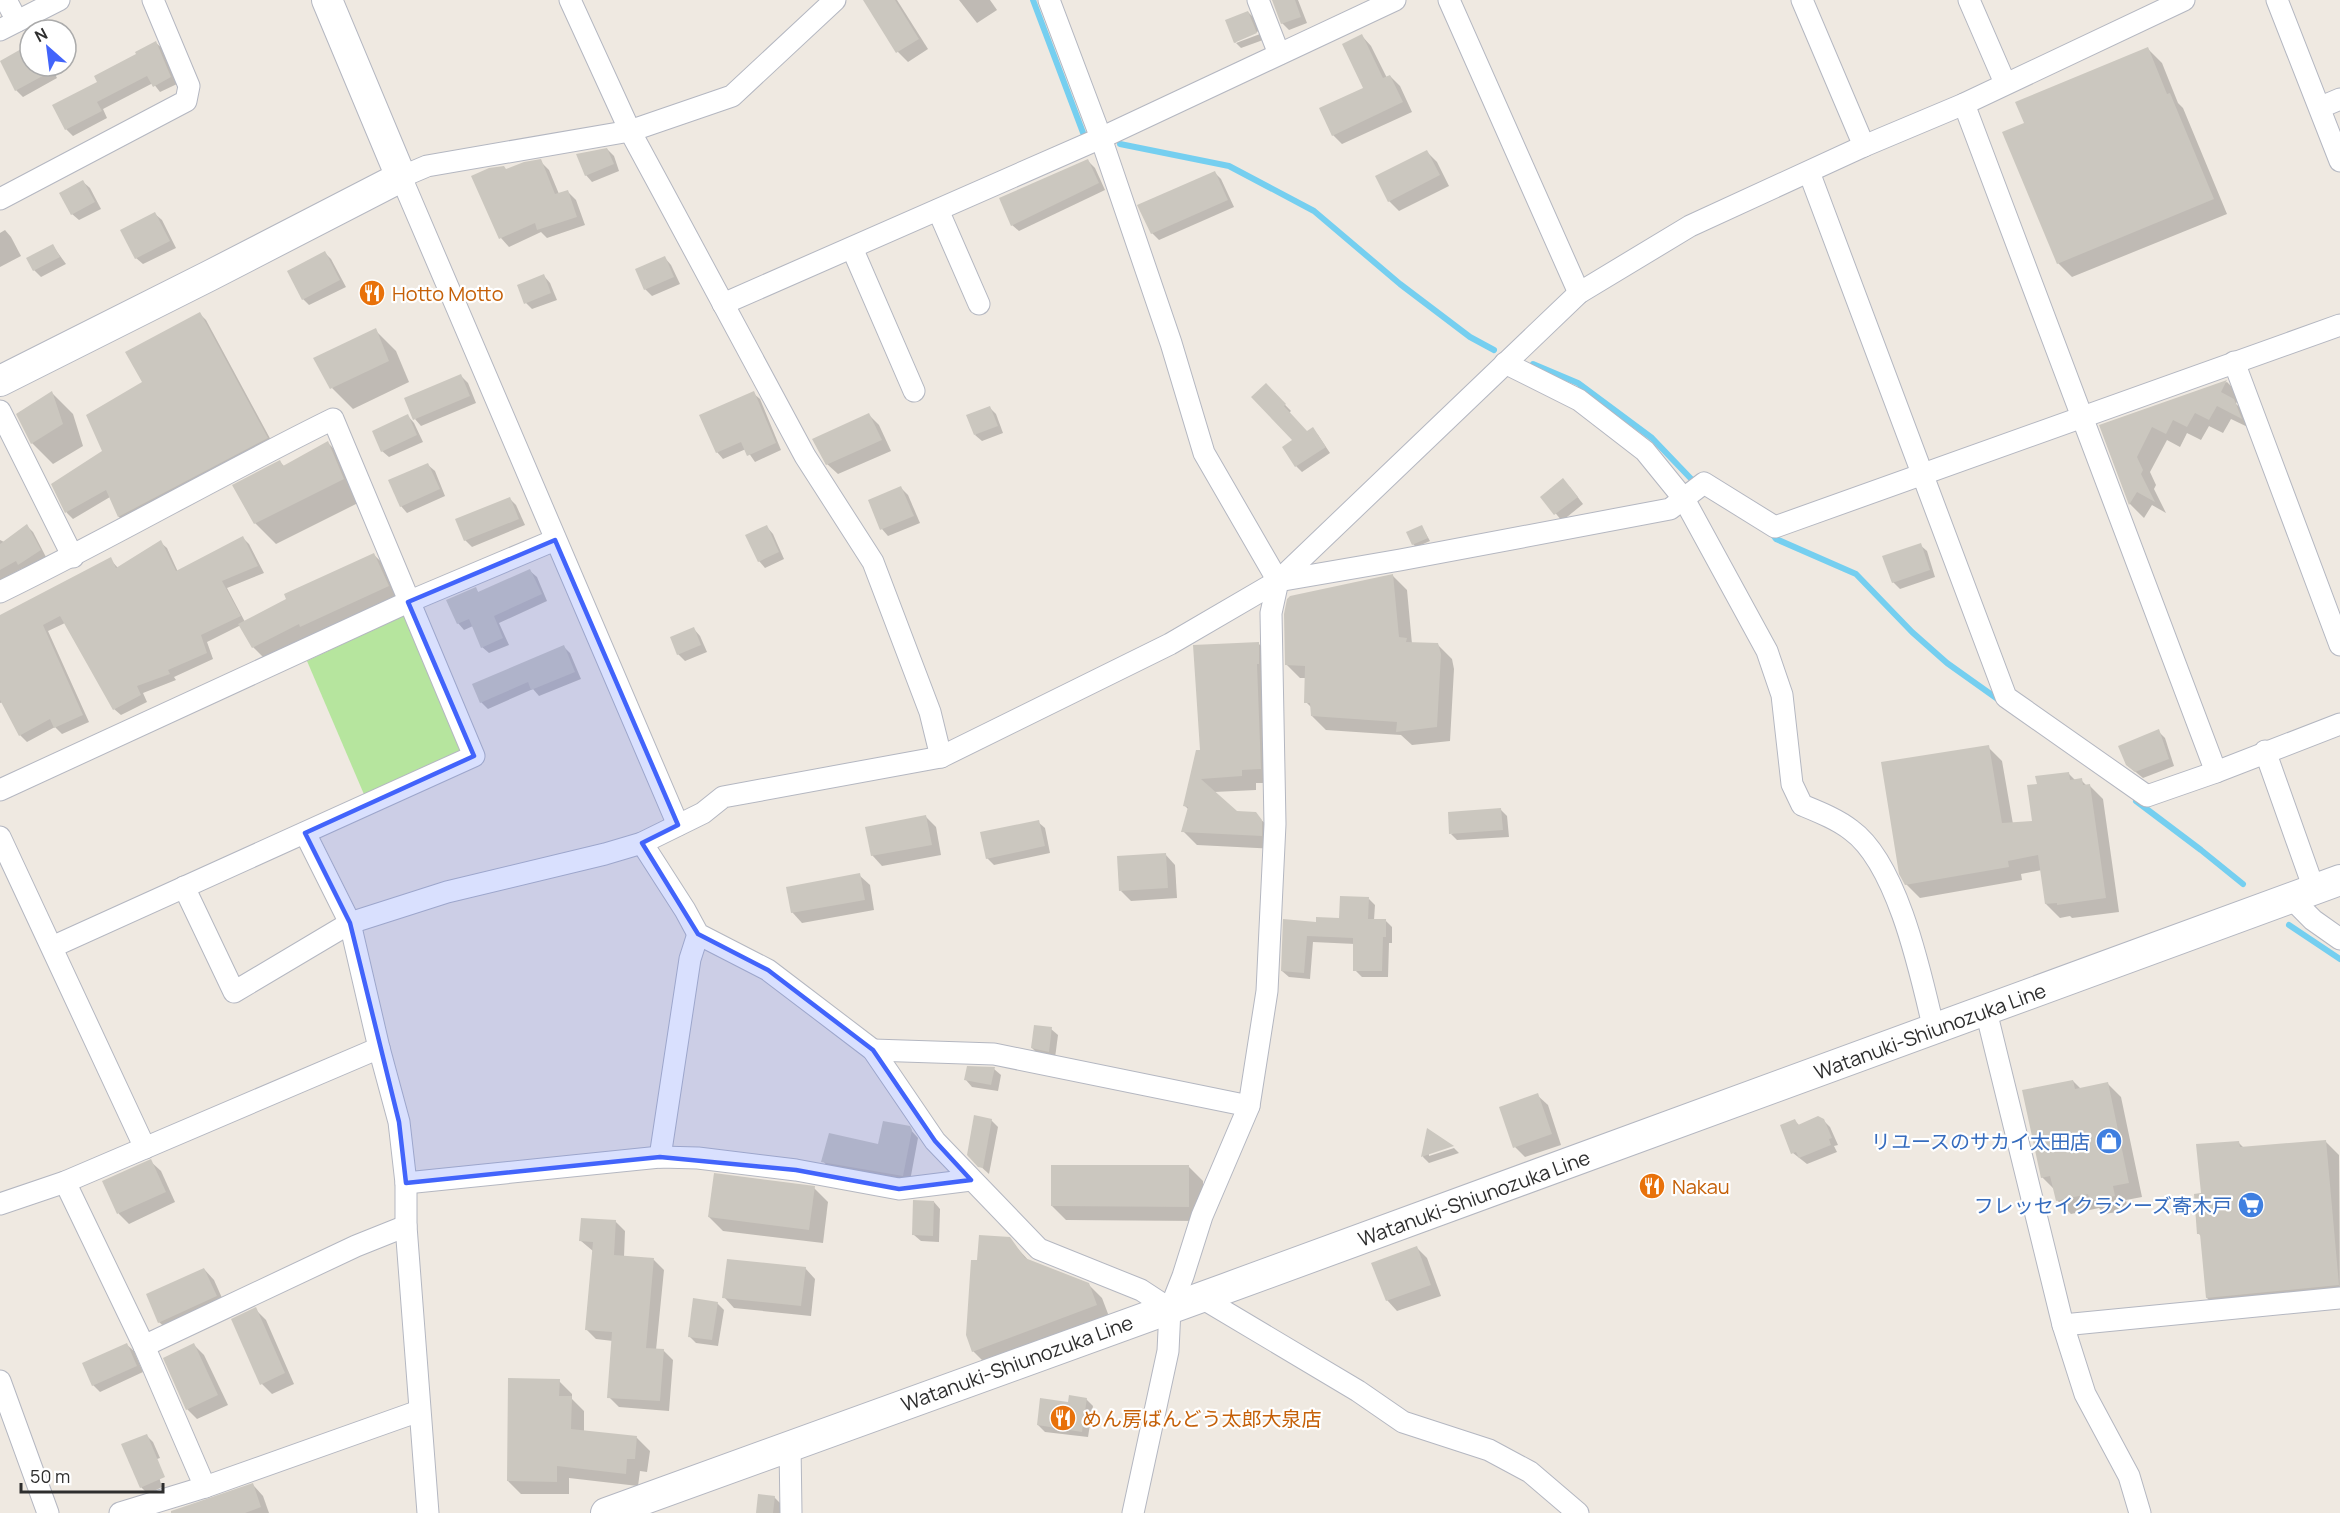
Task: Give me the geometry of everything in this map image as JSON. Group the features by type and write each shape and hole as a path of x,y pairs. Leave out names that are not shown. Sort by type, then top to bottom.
{"main road":[{"path":"0,381 401,177 327,0"},
{"name":"Watanuki-Shiunozuka Line","path":"606,1513 1202,1298 2314,889"}],"street":[{"path":"6,0 9,26 59,0"},
{"path":"0,199 186,101 189,86 153,0"},
{"path":"570,0 630,131 723,304 805,456 873,562 930,712 941,757"},
{"path":"678,825 401,177 427,166 630,131 732,96 835,0"},
{"path":"1049,0 1101,138 1171,343 1204,453 1278,581 1271,613 1275,824 1267,991 1249,1106 1202,1216 1170,1309 1168,1351 1133,1513"},
{"path":"1258,0 1279,54"},
{"path":"723,304 1101,138 1395,0"},
{"path":"1449,0 1579,293"},
{"path":"1802,0 1864,146"},
{"path":"1969,0 2005,83"},
{"path":"184,887 234,992 350,923 447,892 642,843 703,813 723,797 941,757 1170,644 1278,581 1579,293 1690,226 1864,146 1964,104 2184,0"},
{"path":"2277,0 2340,161"},
{"path":"2320,107 2340,99"},
{"path":"1964,104 2216,772"},
{"path":"1809,172 2006,697 2147,796 2340,724"},
{"path":"938,210 979,304"},
{"path":"852,248 914,391"},
{"path":"1278,581 1670,509 1704,483 1775,527 2340,326"},
{"path":"2234,362 2340,645"},
{"path":"1505,363 1579,400 1645,451 1684,499 1767,651 1782,695 1792,784 1802,805 1852,830 1874,854 1903,913 1920,967 1934,1030"},
{"path":"0,411 73,557"},
{"path":"0,592 73,557 276,447 333,419 474,756 52,947"},
{"path":"0,790 408,602 555,540"},
{"path":"2265,752 2314,889 2313,920 2340,939"},
{"path":"305,833 350,923 399,1122 406,1183 406,1226 419,1411 429,1513"},
{"path":"0,837 8,876 52,947 145,1148"},
{"path":"642,843 686,909 698,934 768,970 873,1050 935,1141 1039,1250 1141,1290 1170,1309"},
{"path":"660,1157 690,959 698,934"},
{"path":"1986,1011 2063,1325 2085,1394 2129,1476 2140,1513"},
{"path":"0,1204 65,1182 379,1048"},
{"path":"873,1050 994,1054 1249,1106"},
{"path":"406,1183 660,1157 698,1158 796,1170 899,1189 971,1180"},
{"path":"65,1182 144,1346 205,1487"},
{"path":"144,1346 356,1246 406,1226"},
{"path":"1202,1298 1358,1391 1403,1422 1489,1450 1530,1472 1578,1513"},
{"path":"2063,1325 2340,1298"},
{"path":"0,1382 48,1513"},
{"path":"120,1513 205,1487 419,1411"},
{"path":"790,1445 791,1513"}],"highlighted area":[{"path":"555,540 678,825 642,843 698,934 768,970 873,1050 935,1141 971,1180 899,1189 796,1170 660,1157 406,1183 399,1122 350,923 305,833 474,756 408,602"}],"green space":[{"path":"406,614 463,757 366,799 307,661"}],"building":[{"path":"863,0 895,0 919,39 896,53"},
{"path":"1272,0 1295,0 1301,17 1281,24"},
{"path":"1248,11 1257,33 1234,43 1225,20"},
{"path":"1362,34 1383,78 1390,75 1403,102 1332,136 1319,108 1363,88 1342,44"},
{"path":"156,41 171,77 153,87 147,76 97,102 102,111 65,130 52,105 97,82 94,76"},
{"path":"2148,47 2167,94 2170,93 2214,199 2057,264 2002,132 2024,123 2015,102"},
{"path":"18,51 18,78 39,78 15,91 0,61"},
{"path":"607,148 614,164 585,176 576,154"},
{"path":"1427,150 1440,175 1388,202 1375,176"},
{"path":"541,159 555,194 568,190 577,217 537,230 535,223 499,239 471,176 489,168 504,166 506,169"},
{"path":"1088,159 1099,183 1011,226 999,198"},
{"path":"1215,171 1228,200 1151,234 1137,205"},
{"path":"83,180 95,202 71,215 59,193"},
{"path":"155,212 170,241 135,259 120,230"},
{"path":"53,244 60,257 33,271 26,258"},
{"path":"325,251 340,280 302,300 287,271"},
{"path":"665,256 674,277 644,290 635,269"},
{"path":"544,274 551,293 524,304 517,285"},
{"path":"200,312 268,438 118,517 106,490 65,513 51,484 102,451 86,415 142,382 125,352"},
{"path":"376,328 389,361 330,389 313,358"},
{"path":"461,374 470,396 413,420 404,398"},
{"path":"2227,380 2221,392 2234,399 2242,419 2217,406 2209,420 2195,413 2187,427 2173,420 2166,434 2152,427 2137,457 2143,470 2141,474 2155,502 2137,492 2129,505 2099,425"},
{"path":"1266,383 1307,431 1313,427 1326,447 1295,467 1282,447 1292,440 1251,397"},
{"path":"52,391 63,424 31,444 16,414"},
{"path":"754,391 776,443 747,456 741,442 716,453 699,415"},
{"path":"990,406 998,426 974,435 966,415"},
{"path":"869,413 882,440 826,465 812,439"},
{"path":"408,414 417,435 381,452 372,431"},
{"path":"328,441 344,479 254,524 232,485 280,460 283,466"},
{"path":"428,463 440,489 400,507 388,480"},
{"path":"1563,478 1578,497 1554,515 1540,497"},
{"path":"901,486 914,516 880,530 868,500"},
{"path":"510,497 519,519 464,541 455,519"},
{"path":"27,524 41,550 18,565 16,561 0,570 0,544"},
{"path":"767,525 779,552 758,562 745,535"},
{"path":"1422,525 1428,538 1412,545 1406,532"},
{"path":"243,536 258,566 222,581 241,616 201,635 207,653 168,670 170,674 137,686 141,695 113,710 60,616 43,625 83,715 54,728 50,719 19,736 0,700 0,615 111,557 116,568 161,540 176,571"},
{"path":"1921,543 1930,570 1892,583 1882,556"},
{"path":"374,553 389,586 300,627 299,624 252,648 238,624 286,599 284,594"},
{"path":"530,569 542,594 494,616 503,638 481,648 469,619 457,624 446,600 476,587 478,592"},
{"path":"1393,574 1399,637 1407,638 1406,642 1438,643 1441,654 1437,727 1396,732 1397,722 1311,716 1310,703 1304,703 1305,666 1285,665 1284,614 1287,599 1290,596"},
{"path":"694,627 701,645 677,655 670,637"},
{"path":"1259,642 1259,664 1257,664 1261,769 1242,770 1242,776 1201,779 1237,811 1256,812 1262,820 1262,836 1181,832 1188,807 1183,806 1196,750 1200,750 1193,645"},
{"path":"564,645 575,672 531,690 528,682 480,703 472,684"},
{"path":"2159,729 2169,759 2135,772 2126,765 2118,746"},
{"path":"1989,745 2002,823 2032,821 2027,785 2037,784 2035,776 2069,772 2070,780 2082,778 2083,785 2090,784 2106,898 2057,905 2057,903 2045,904 2038,855 2008,861 2009,867 1905,885 1899,874 1881,762"},
{"path":"1501,808 1503,830 1449,834 1448,812"},
{"path":"926,815 932,845 871,856 865,827"},
{"path":"1039,820 1045,846 986,859 980,832"},
{"path":"1166,853 1168,888 1119,891 1117,856"},
{"path":"860,873 865,900 791,913 786,887"},
{"path":"1340,896 1369,897 1368,919 1386,919 1382,971 1353,971 1353,938 1307,936 1304,973 1281,971 1283,919 1316,922 1316,917 1339,918"},
{"path":"1034,1025 1052,1027 1049,1052 1031,1048"},
{"path":"967,1066 995,1067 991,1085 964,1080"},
{"path":"2073,1080 2075,1089 2108,1082 2129,1183 2113,1186 2115,1196 2090,1201 2088,1194 2056,1201 2050,1176 2041,1178 2022,1090"},
{"path":"1538,1093 1552,1134 1513,1148 1499,1107"},
{"path":"974,1115 992,1119 983,1168 978,1167 967,1155"},
{"path":"1818,1116 1824,1119 1832,1138 1829,1139 1831,1145 1799,1158 1796,1152 1791,1154 1780,1125 1795,1119 1798,1125"},
{"path":"883,1121 910,1126 912,1130 903,1176 821,1162 829,1133 878,1144"},
{"path":"1427,1128 1454,1146 1421,1157"},
{"path":"2326,1140 2339,1285 2206,1298 2194,1194 2201,1193 2196,1144 2239,1141 2240,1147"},
{"path":"151,1159 166,1192 117,1214 102,1181"},
{"path":"1051,1165 1189,1165 1189,1207 1051,1206"},
{"path":"714,1173 815,1186 809,1230 708,1217"},
{"path":"913,1200 934,1201 933,1236 912,1235"},
{"path":"581,1218 616,1220 614,1255 654,1258 646,1348 664,1349 660,1401 607,1398 612,1332 585,1330 593,1242 579,1241"},
{"path":"979,1235 1010,1237 1025,1258 1089,1283 1097,1305 972,1352 966,1335 971,1260 977,1260"},
{"path":"1417,1246 1431,1285 1386,1301 1371,1263"},
{"path":"727,1259 806,1267 801,1306 722,1298"},
{"path":"204,1268 217,1296 158,1323 146,1294"},
{"path":"693,1298 718,1302 712,1340 688,1337"},
{"path":"256,1307 285,1373 260,1385 231,1319"},
{"path":"127,1343 137,1366 92,1386 82,1363"},
{"path":"194,1343 218,1395 186,1410 163,1358"},
{"path":"508,1378 560,1379 559,1396 572,1396 571,1429 637,1436 635,1459 627,1459 626,1474 557,1466 557,1482 507,1481"},
{"path":"1069,1395 1087,1398 1082,1432 1037,1425 1040,1398 1068,1402"},
{"path":"147,1434 165,1477 140,1488 121,1444"},
{"path":"253,1483 261,1507 245,1513 171,1513 171,1511"},
{"path":"758,1494 775,1496 773,1513 756,1513"}],"waterway":[{"path":"1033,0 1085,138"},
{"path":"1120,144 1229,166 1314,211 1400,284 1470,337 1494,350"},
{"path":"1533,364 1578,383 1652,438 1697,485"},
{"path":"1770,531 1776,539 1856,574 1912,632 1947,663 1999,700"},
{"path":"2136,801 2243,884"},
{"path":"2289,925 2340,959"}],"place":[{"name":"Hotto Motto","path":"372,293"},
{"name":"リユースのサカイ太田店","path":"2109,1141"},
{"name":"Nakau","path":"1652,1186"},
{"name":"フレッセイクラシーズ寄木戸","path":"2251,1205"},
{"name":"めん房ばんどう太郎大泉店","path":"1063,1418"}]}
